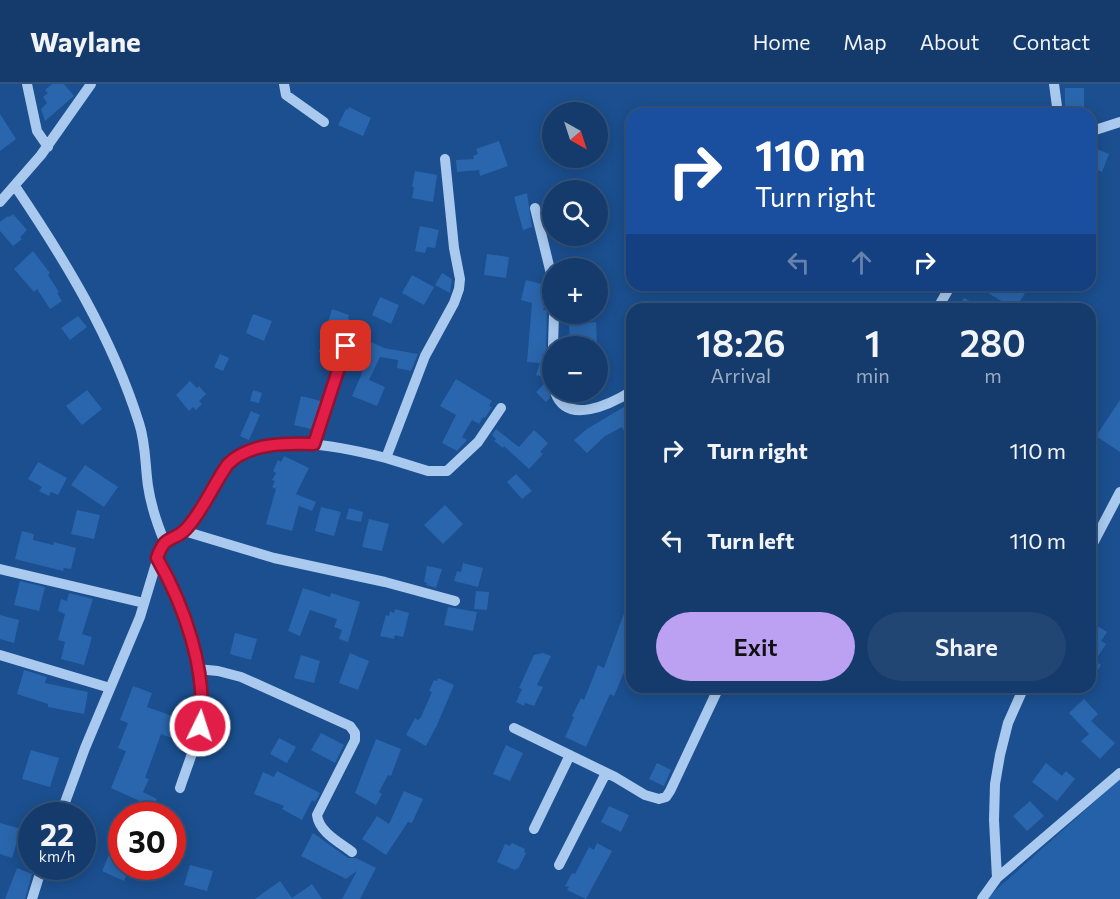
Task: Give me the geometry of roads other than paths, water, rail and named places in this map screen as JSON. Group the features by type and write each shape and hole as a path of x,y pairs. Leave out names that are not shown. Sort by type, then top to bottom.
{"street":[{"path":"27,84 37,131 48,147"},
{"path":"0,202 48,147 91,84"},
{"path":"284,84 286,95 324,122"},
{"path":"1054,84 1057,108"},
{"path":"1096,130 1120,122"},
{"path":"386,458 424,356 454,303 459,289 460,279 454,248 445,159"},
{"path":"15,186 50,238 103,332 144,440 149,492 165,543"},
{"path":"535,208 547,258"},
{"path":"314,444 353,327"},
{"path":"562,402 573,409 584,411 607,405 626,394"},
{"path":"65,802 85,748 140,617 157,558 169,538 184,531 228,464 236,456 261,447 314,444 386,458 428,471 447,471 478,442 501,408"},
{"path":"1096,538 1120,492"},
{"path":"184,531 274,558 455,601"},
{"path":"157,558 174,588 191,637 201,688 200,726 180,788"},
{"path":"0,569 144,603"},
{"path":"0,655 110,688"},
{"path":"197,669 241,677 350,726 355,733 355,740 317,814 318,822 323,830 352,852"},
{"path":"514,728 606,773 645,795 659,799 666,797 716,693"},
{"path":"997,878 994,820 997,774 1008,723 1021,693"},
{"path":"534,828 570,755"},
{"path":"559,865 606,773"},
{"path":"982,899 997,878 1120,773"},
{"path":"32,899 38,880"}]}
